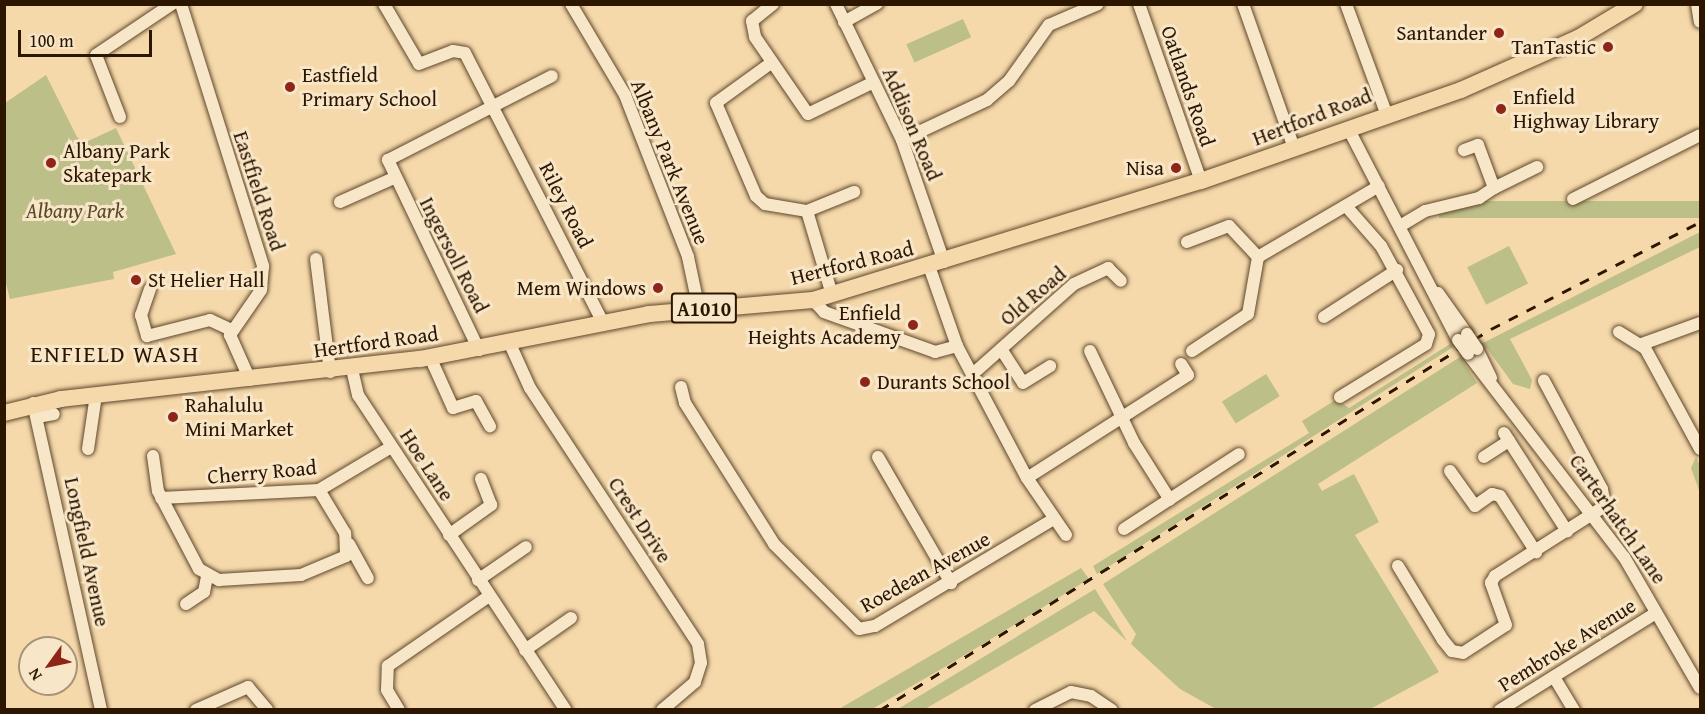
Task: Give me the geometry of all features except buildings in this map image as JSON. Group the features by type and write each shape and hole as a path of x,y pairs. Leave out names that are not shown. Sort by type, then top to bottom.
{"main road":[{"name":"Hertford Road","path":"4,413 35,410 96,395 330,372 479,350 603,323 699,309 813,300 1201,181 1349,129 1386,113 1500,74 1635,4"}],"street":[{"path":"120,117 96,55 172,4"},
{"name":"Eastfield Road","path":"181,4 264,271 261,290 231,330"},
{"name":"Riley Road","path":"384,4 419,64 453,51 465,53 603,323"},
{"name":"Albany Park Avenue","path":"571,4 625,95 688,257 699,309"},
{"path":"773,4 752,21 771,63 808,114 874,82"},
{"name":"Addison Road","path":"836,4 902,140 957,346 975,372 1027,478 1066,535"},
{"path":"844,22 877,4"},
{"path":"902,140 987,100 1009,81 1048,25 1098,4"},
{"name":"Oatlands Road","path":"1139,4 1201,181"},
{"path":"1243,4 1294,148"},
{"path":"1346,4 1386,113"},
{"path":"1697,4 1701,22"},
{"path":"771,63 722,95 717,112 756,196 765,204 807,211 854,192"},
{"path":"493,106 552,76"},
{"name":"Ingersoll Road","path":"479,350 394,177 388,160 493,106"},
{"name":"Carterhatch Lane","path":"1349,129 1400,226 1472,352 1594,514 1646,590 1654,614 1700,685"},
{"path":"1573,199 1701,135"},
{"path":"1464,150 1478,145 1494,188"},
{"path":"1400,226 1425,211 1479,198 1537,167"},
{"path":"340,202 394,177"},
{"path":"1258,257 1379,186"},
{"path":"1340,397 1425,344 1426,326 1397,270 1346,206"},
{"path":"807,211 832,295"},
{"path":"1187,242 1229,226 1258,257 1252,316 1192,351"},
{"path":"316,259 330,372"},
{"name":"Old Road","path":"975,372 1074,284 1107,268 1121,281"},
{"path":"1324,317 1397,270"},
{"path":"150,289 141,315 147,336 210,320 231,330 250,380"},
{"path":"813,300 824,312 935,352 957,346"},
{"path":"1642,344 1668,338 1701,323"},
{"path":"1619,332 1642,344 1701,449"},
{"path":"1653,363 1668,338"},
{"name":"Crest Drive","path":"510,344 530,388 698,644 701,663 696,682 663,710"},
{"name":"Old Road","path":"1001,350 1023,383 1050,366"},
{"path":"1090,351 1123,419 1170,500"},
{"path":"430,357 453,408 476,400 490,426"},
{"path":"1027,478 1123,419 1188,375 1181,364"},
{"name":"Hoe Lane","path":"352,369 358,395 478,580 566,710"},
{"path":"1398,566 1448,646 1463,653 1506,625 1491,583 1495,576 1594,514 1606,498 1544,381"},
{"name":"Roedean Avenue","path":"681,387 685,403 774,544 847,623 859,629 875,626 951,583 1054,519"},
{"path":"88,449 96,395"},
{"path":"35,410 54,414"},
{"name":"Longfield Avenue","path":"35,410 102,710"},
{"path":"1484,457 1507,437 1567,531"},
{"name":"Cherry Road","path":"161,498 319,490 391,447"},
{"path":"1124,529 1239,454"},
{"path":"153,456 161,498 207,576 204,592 186,604"},
{"path":"878,458 951,583"},
{"path":"1450,471 1473,511 1492,494 1500,496 1536,552"},
{"path":"449,535 491,504 481,479"},
{"path":"319,490 368,578"},
{"path":"207,576 316,571 346,556 349,544"},
{"path":"478,580 526,547"},
{"path":"399,710 387,690 388,666 489,596"},
{"name":"Pembroke Avenue","path":"1500,710 1654,614"},
{"path":"525,650 571,618"},
{"path":"1554,676 1574,710"},
{"path":"196,710 237,688 253,689 267,710"},
{"path":"1035,710 1071,692 1091,696 1112,710"}],"green space":[{"path":"963,19 971,37 914,62 906,44"},
{"name":"Albany Park","path":"46,75 77,137 86,142 116,128 176,254 113,272 114,279 10,299 4,276 5,103"},
{"path":"1439,201 1700,201 1700,218 1439,218"},
{"path":"1700,232 1700,247 1510,339 1532,380 1530,389 1513,384 1483,343"},
{"path":"1509,246 1528,283 1486,305 1467,267"},
{"path":"1450,344 1453,347 1097,574 1093,566 1309,433 1302,421 1337,399 1349,408"},
{"path":"1460,357 1477,383 1318,484 1322,491 1354,474 1379,522 1355,535 1439,672 1370,709 1216,709 1180,689 1131,644 1136,634 1103,584"},
{"path":"1266,374 1280,396 1236,424 1222,402"},
{"path":"1696,457 1700,465 1700,493 1691,468"},
{"path":"1081,568 1089,579 950,664 872,709 839,709"},
{"path":"1095,589 1127,641 1094,611 925,709 898,709"}],"railway":[{"path":"880,710 1491,329 1700,222"}],"place":[{"name":"Santander","path":"1499,33"},
{"name":"TanTastic","path":"1608,47"},
{"name":"Eastfield Primary School","path":"290,87"},
{"name":"Enfield Highway Library","path":"1501,109"},
{"name":"Albany Park Skatepark","path":"51,163"},
{"name":"Nisa","path":"1176,168"},
{"name":"St Helier Hall","path":"136,280"},
{"name":"Mem Windows","path":"658,288"},
{"name":"Enfield Heights Academy","path":"913,325"},
{"name":"Durants School","path":"865,382"},
{"name":"Rahalulu Mini Market","path":"173,417"}],"district":[{"name":"ENFIELD WASH","path":"115,354"}]}
